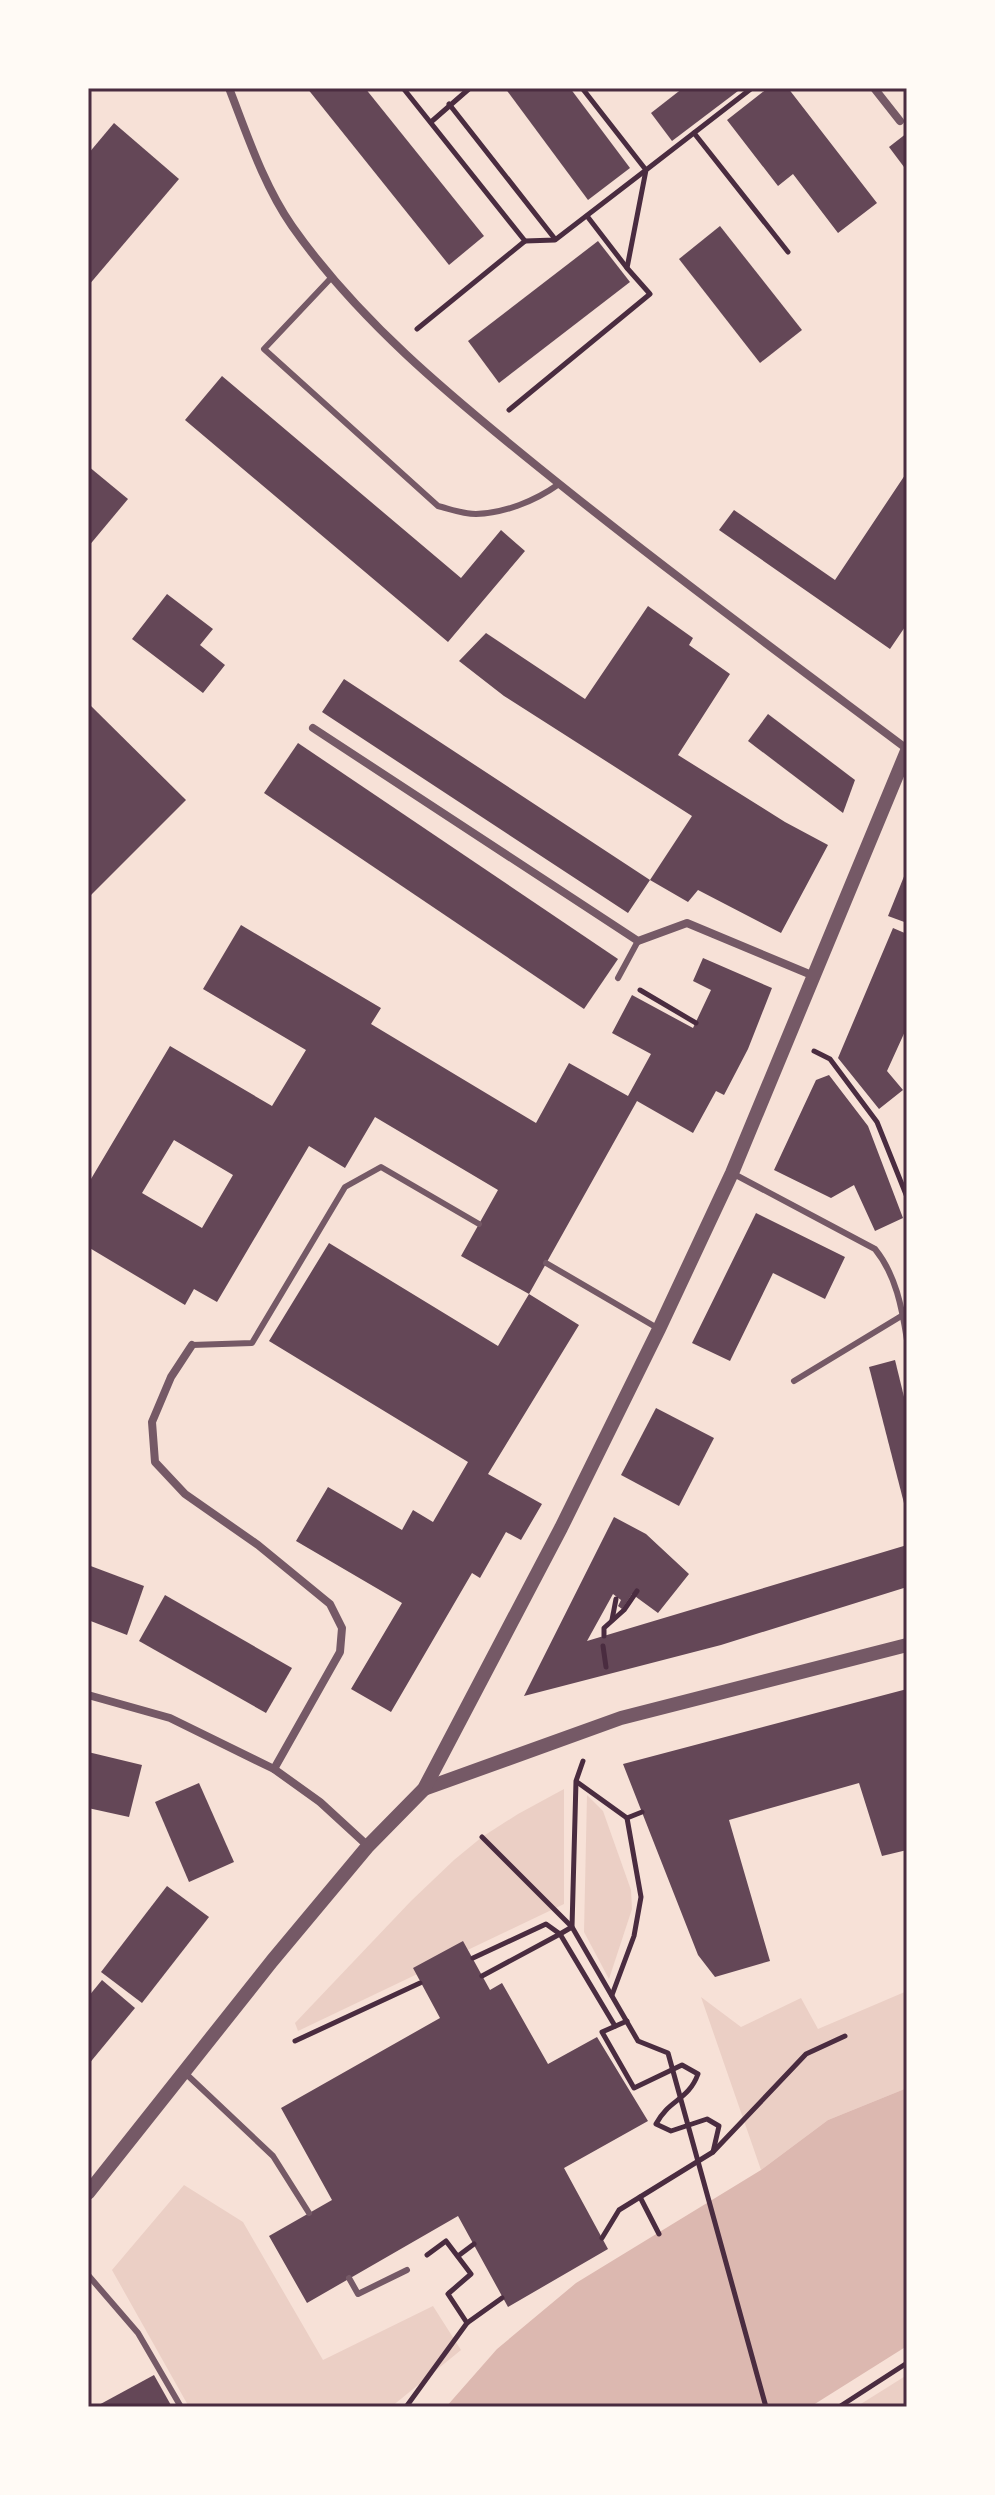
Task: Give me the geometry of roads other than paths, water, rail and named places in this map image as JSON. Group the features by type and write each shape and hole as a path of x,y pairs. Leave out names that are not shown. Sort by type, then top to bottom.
{"street":[{"path":"88,2193 183,2071 368,1846 424,1789 561,1528 732,1173 907,750 559,484 396,346 331,278 290,223 261,169 229,88"},
{"path":"874,88 900,121"},
{"path":"313,728 638,941 687,923 814,976"},
{"path":"192,1345 171,1377 152,1422 155,1462 185,1494 258,1545 330,1604 342,1628 340,1652 274,1769"},
{"path":"424,1789 596,1726 907,1645"},
{"path":"88,1695 170,1718 274,1769 320,1802 368,1846"}],"lane":[{"path":"331,278 264,349 438,506 474,514 506,509 541,496 559,484"},
{"path":"618,978 638,941"},
{"path":"192,1345 252,1343 345,1187 381,1167 479,1224"},
{"path":"732,1173 875,1249 896,1287 907,1340"},
{"path":"546,1263 659,1329"},
{"path":"794,1381 903,1315"},
{"path":"183,2071 273,2156 309,2213"},
{"path":"349,2278 358,2294 407,2270"},
{"path":"88,2275 138,2333 181,2407"}]}
